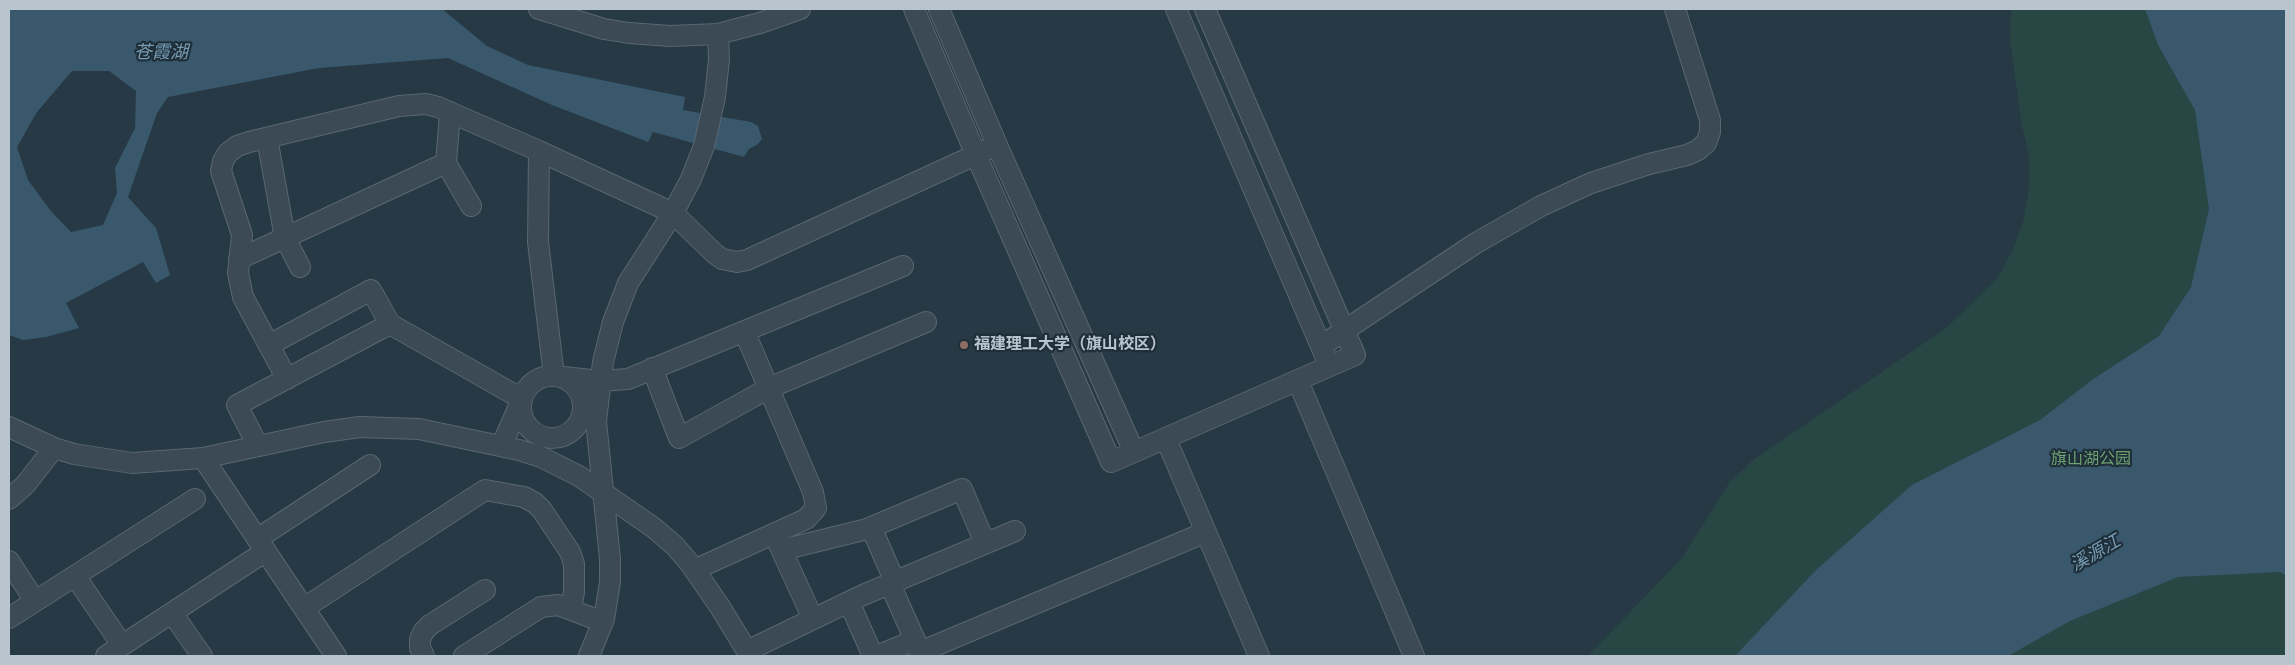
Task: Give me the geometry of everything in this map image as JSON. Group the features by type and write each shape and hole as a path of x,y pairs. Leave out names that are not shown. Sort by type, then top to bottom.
{"street":[{"path":"539,9 580,23 629,34 670,36 718,34 760,23 800,9"},
{"path":"914,9 1111,462 1355,355 1205,9"},
{"path":"939,9 997,146 1134,452"},
{"path":"1176,9 1330,366"},
{"path":"1321,346 1476,243 1542,206 1591,183 1649,164 1687,155 1698,150 1706,142 1710,132 1710,120 1675,9"},
{"path":"589,656 603,622 609,599 610,559 596,421 600,381 613,322 628,283 673,213 698,163 709,130 718,79 718,34"},
{"path":"287,379 243,297 238,273 242,235 224,182 222,166 228,153 237,146 413,104 426,104 450,112 539,151 673,213 714,253 722,259 737,262 747,260 997,146"},
{"path":"450,112 446,163 471,206"},
{"path":"267,138 285,238 300,267"},
{"path":"539,151 538,242 554,376"},
{"path":"239,259 446,163"},
{"path":"502,445 522,399 534,382 544,377 554,376 600,381 628,379 903,266"},
{"path":"269,345 371,290 390,324 522,399"},
{"path":"652,368 679,438 769,388 926,322"},
{"path":"258,446 237,406 390,324"},
{"path":"746,332 816,502 816,508 806,519 778,542"},
{"path":"522,399 522,418 534,433 553,439 563,437 571,432 578,425 582,415 582,399 574,385 565,379 554,376"},
{"path":"1298,381 1414,656"},
{"path":"9,427 54,448 74,454 132,463 203,458 343,429 382,427 435,431 527,452 559,466 654,528 675,546 720,607 748,653 849,602 1015,531"},
{"path":"1166,439 1259,656"},
{"path":"9,499 25,486 54,448"},
{"path":"203,458 336,656"},
{"path":"75,576 114,651 172,613 370,465"},
{"path":"694,570 778,542 871,527 962,489 985,543"},
{"path":"304,608 485,490 524,497 535,503 542,510 570,552 574,564 574,592 571,609"},
{"path":"9,618 195,499"},
{"path":"871,527 919,650"},
{"path":"849,602 875,656 919,650 1206,532"},
{"path":"778,542 813,619"},
{"path":"9,561 35,601"},
{"path":"424,656 420,648 420,638 424,631 430,625 485,590"},
{"path":"464,656 541,606 558,605 603,622"},
{"path":"172,613 202,656"}],"green space":[{"name":"旗山湖公园","path":"2011,9 2286,9 2286,656 1588,656 1682,558 1729,483 1753,460 1946,328 1997,279 2013,249 2023,222 2029,188 2029,156 2022,127 2010,40"}],"water":[{"name":"苍霞湖","path":"9,9 442,9 487,46 528,65 685,97 683,110 751,122 758,126 762,139 758,144 749,149 744,157 653,132 648,142 552,105 448,58 319,68 168,97 157,113 128,197 156,228 170,275 156,283 143,262 66,303 79,328 46,337 23,340 9,335","holes":["72,71 109,71 136,91 135,128 115,168 117,193 103,225 71,232 50,210 28,180 17,147 37,112"]},
{"name":"溪源江","path":"2145,9 2286,9 2286,575 2280,572 2178,577 2070,621 2008,656 1735,656 1816,570 1912,485 2040,420 2092,380 2159,336 2191,287 2209,209 2195,110 2158,45"}],"place":[{"name":"福建理工大学（旗山校区）","path":"964,345"}]}
